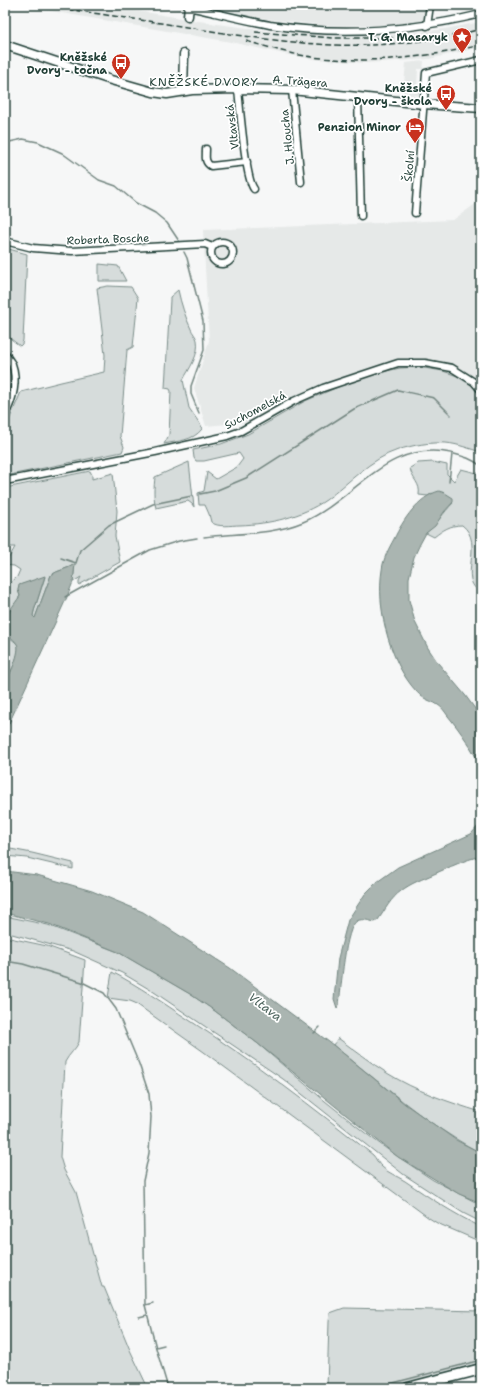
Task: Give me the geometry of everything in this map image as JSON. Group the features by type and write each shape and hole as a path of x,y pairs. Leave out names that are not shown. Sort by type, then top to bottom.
{"main road":[{"path":"408,1388 481,1369"},
{"path":"431,1388 481,1375"}],"street":[{"path":"427,26 430,5"},
{"path":"188,16 189,6 270,25 313,29 371,31 427,26 481,14"},
{"name":"A. Trägera","path":"5,45 111,80 149,91 167,94 183,91 238,89 292,90 424,104 481,108"},
{"path":"183,91 184,54"},
{"name":"Školní","path":"415,214 426,73 481,60"},
{"name":"Vltavská","path":"238,89 247,162 251,185 254,188"},
{"name":"J. Hloucha","path":"292,90 301,182"},
{"path":"358,97 361,216"},
{"name":"Vltavská","path":"206,149 206,160 208,164 212,166 247,162"},
{"name":"Roberta Bosche","path":"5,241 33,248 72,252 205,244 212,247"},
{"path":"5,353 12,364 14,380 12,396 5,414"},
{"name":"Suchomelská","path":"5,481 162,451 227,436 241,431 294,401 323,388 398,363 425,363 452,368 474,382 481,390"}],"shaded area":[{"path":"8,5 102,5 217,24 278,32 356,36 410,33 445,29 481,22 481,47 429,59 366,63 313,59 231,42"},
{"path":"149,5 432,5 429,24 331,26 170,9"},
{"path":"424,61 423,69 418,69 417,87 422,87 421,96 403,94 406,63"},
{"path":"481,200 481,382 478,379 419,363 390,362 347,376 277,408 267,416 249,422 206,426 194,388 209,341 203,230 453,220"},
{"path":"5,248 27,254 23,340 20,346 5,332"},
{"path":"99,264 118,266 126,281 99,281"},
{"path":"108,286 131,287 138,298 133,347 127,350 120,436 124,447 122,452 5,476 5,430 21,392 104,372 105,355 97,288"},
{"path":"178,290 185,315 198,345 193,361 183,380 189,408 202,429 194,436 189,438 164,444 169,435 171,391 170,389 165,388 170,297"},
{"path":"418,367 443,371 469,380 481,394 481,452 455,444 446,443 422,444 398,450 369,465 326,500 316,506 296,515 274,521 225,526 217,525 211,522 205,505 199,505 198,493 204,491 207,472 216,479 237,467 243,459 239,453 204,461 196,461 193,450 221,444 248,434 305,401 345,384 373,374 400,368"},
{"path":"189,462 194,507 188,501 156,508 154,496 155,477"},
{"path":"433,462 447,465 447,474 454,481 461,469 481,474 481,592 474,586 471,579 470,570 472,541 469,533 462,525 447,528 434,537 426,533 453,503 432,493 428,496 419,495 418,484 410,468 418,463"},
{"path":"90,471 92,479 113,473 117,511 115,536 120,562 79,585 81,577 73,582 75,564 51,575 35,618 33,616 34,611 45,577 20,585 18,590 20,596 13,607 8,636 18,645 19,648 17,658 5,681 5,604 9,598 5,594 5,588 17,577 20,570 14,566 5,565 15,547 9,547 5,544 5,488"},
{"path":"5,848 73,863 73,869 27,858 5,856"},
{"path":"5,916 48,925 118,952 190,994 257,1043 325,1101 391,1152 433,1180 481,1205 481,1222 463,1213 403,1174 283,1079 154,992 122,973 73,951 5,933"},
{"path":"5,937 47,946 85,960 79,1042 65,1062 60,1157 64,1170 76,1192 102,1287 104,1287 130,1350 148,1388 5,1388"},
{"path":"112,972 151,995 260,1068 373,1155 381,1166 387,1171 433,1200 481,1227 481,1242 429,1218 135,1003 108,998"},
{"path":"338,1038 381,1069 409,1085 444,1100 481,1112 481,1153 442,1130 393,1094 333,1045"},
{"path":"344,1308 481,1311 481,1363 387,1388 379,1388 377,1384 364,1388 327,1388 330,1313"}],"water":[{"path":"439,491 453,498 453,502 435,526 426,533 414,557 409,578 409,600 415,622 428,648 438,663 481,717 481,767 466,740 441,707 421,696 403,673 391,646 383,615 381,584 386,554 402,524 412,510 424,498"},
{"path":"75,564 73,582 67,597 5,732 5,681 10,674 18,652 17,644 7,633 6,622 10,610 20,596 18,590 19,585 45,576 34,611 33,616 35,618 51,575"},
{"path":"481,823 481,856 457,864 413,883 394,897 378,920 375,922 359,920 353,926 349,935 342,973 339,1005 337,1008 334,999 338,958 348,920 365,894 377,882 398,867 471,834"},
{"name":"Vltava","path":"5,871 37,875 92,891 143,912 230,968 333,1045 405,1104 456,1140 481,1153 481,1203 459,1194 398,1157 257,1043 190,994 118,952 49,924 5,913"}],"waterway":[{"path":"5,143 23,139 38,142 62,153 99,180 116,186 136,203 155,213 167,223 179,241"},
{"path":"184,252 187,258 203,321 204,350 191,386 191,394 199,413"},
{"path":"200,494 215,491 246,478 354,409 398,390 434,398 451,415"},
{"path":"204,537 254,533 279,529 303,522 322,512 389,463 408,455 428,451 451,453 470,459 481,466"},
{"path":"449,482 452,454"},
{"path":"61,558 76,563 80,550 109,525 153,504 192,496"},
{"path":"65,597 150,550 179,541 197,538"},
{"path":"5,961 23,964 82,982 104,993 116,1009 139,1064 149,1094 151,1117 149,1153 143,1181 145,1305 168,1388"},
{"path":"314,1033 320,1027"},
{"path":"145,1305 153,1303"},
{"path":"139,1317 147,1315"},
{"path":"156,1347 164,1345"},
{"path":"374,1388 481,1360"}],"railway":[{"path":"41,5 239,35 316,44 378,45 441,38 481,29"},
{"path":"255,32 334,38 393,38"},
{"path":"246,41 303,56 355,60 376,60 418,56 460,50 481,45"}],"place":[{"name":"T. G. Masaryk","path":"462,54"},
{"name":"Kněžské Dvory - točna","path":"121,80"},
{"name":"Kněžské Dvory - škola","path":"446,111"},
{"name":"Penzion Minor","path":"415,144"}],"district":[{"name":"KNĚŽSKÉ DVORY","path":"204,82"}]}
